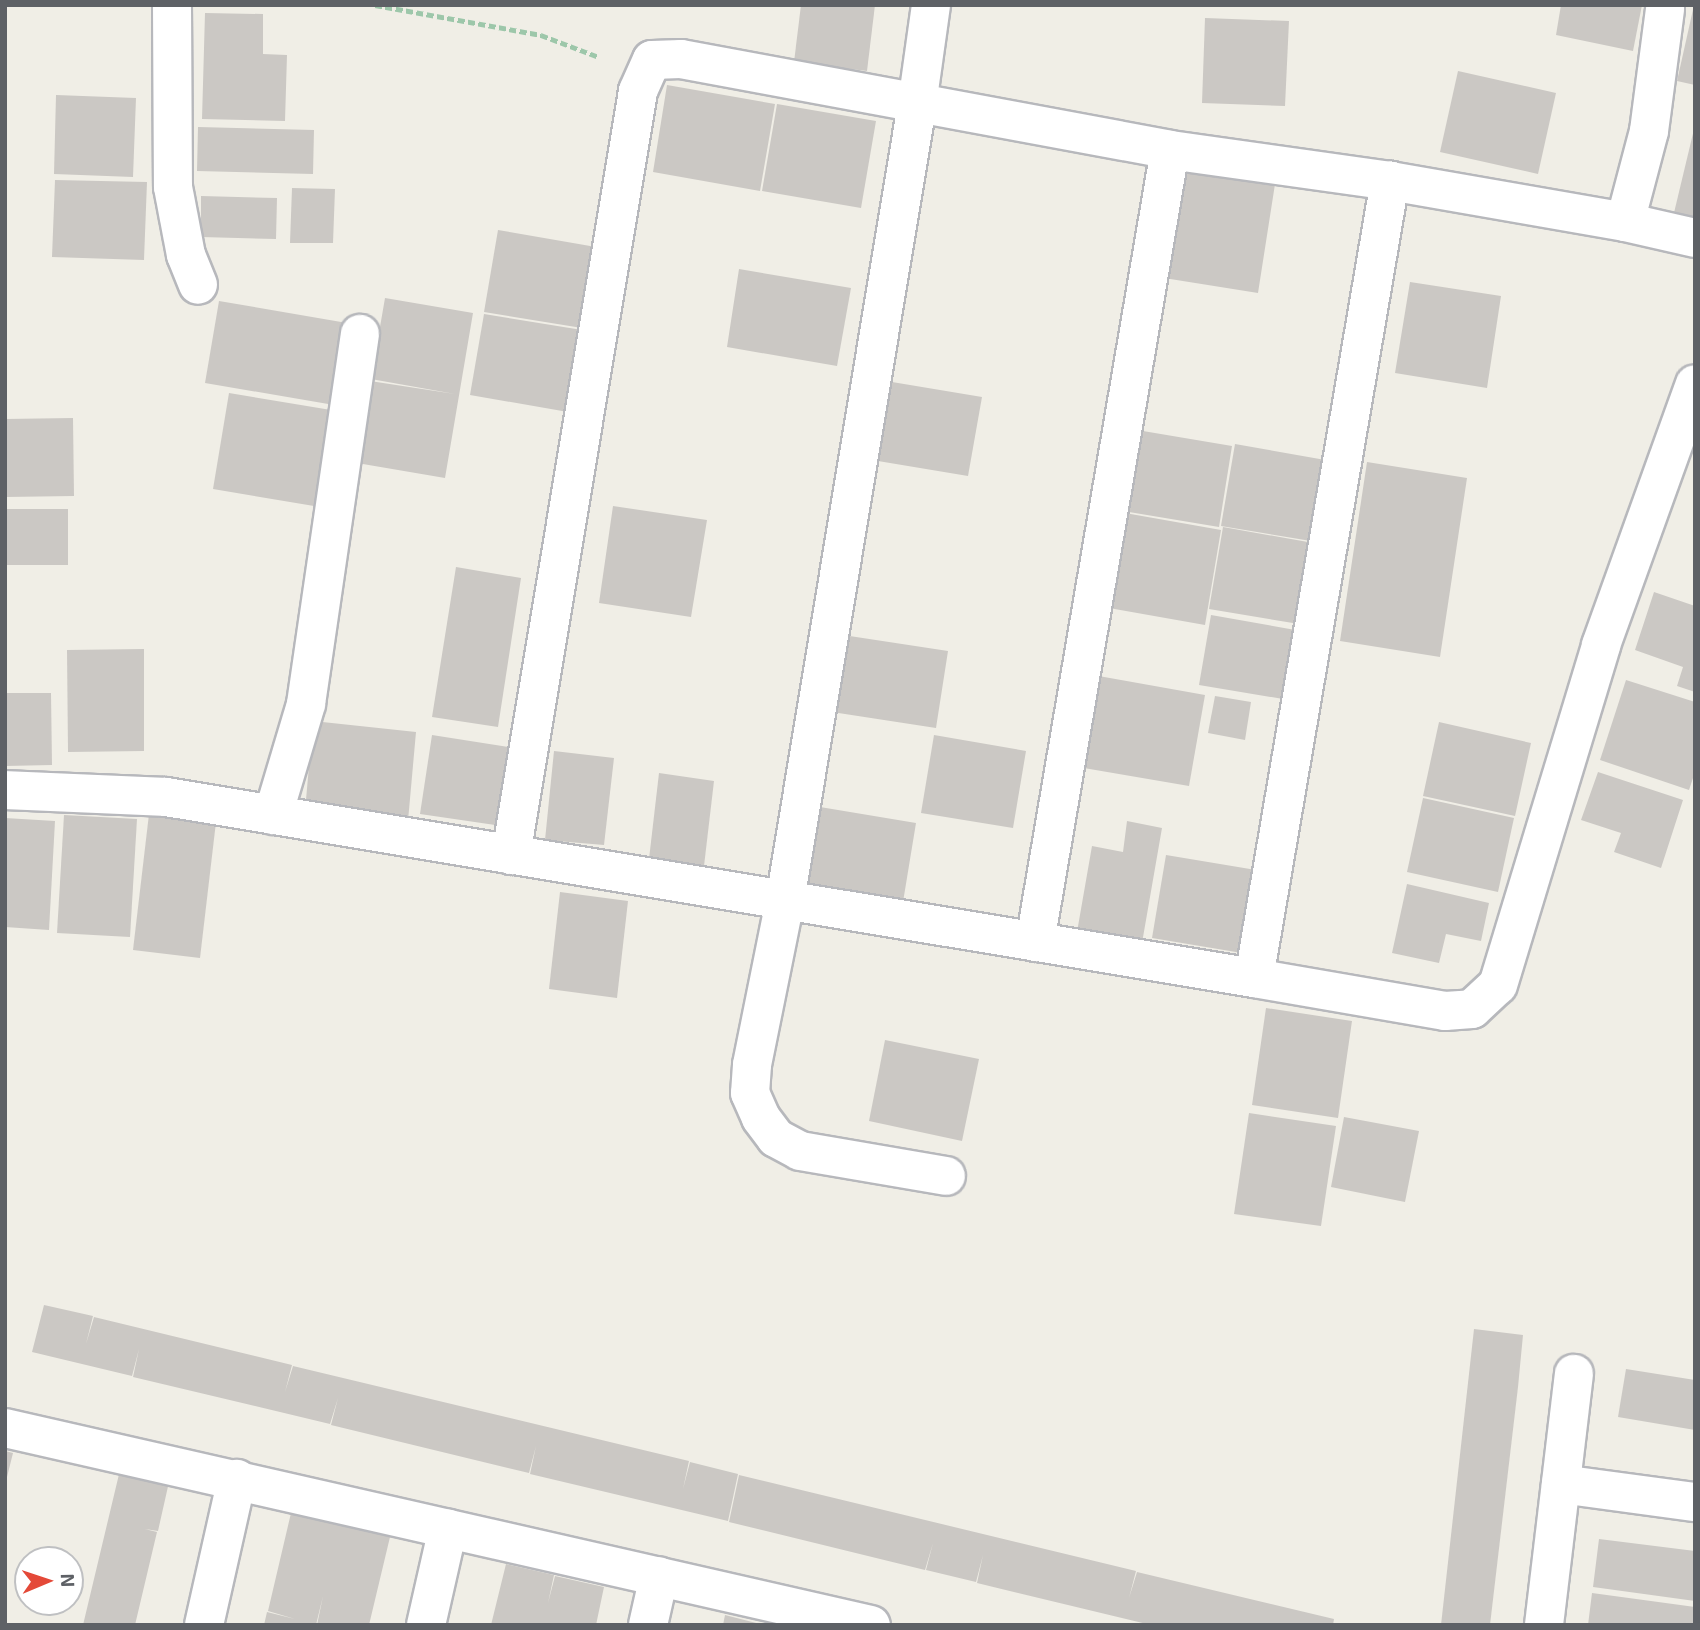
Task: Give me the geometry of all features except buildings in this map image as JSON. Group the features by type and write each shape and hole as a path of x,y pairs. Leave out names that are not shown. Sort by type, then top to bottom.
{"street":[{"path":"172,5 173,187 186,255 198,285"},
{"path":"930,5 918,105 785,901 752,1065 750,1093 761,1118 776,1138 800,1151 946,1176"},
{"path":"1625,222 1645,152 1665,9"},
{"path":"511,855 642,82 652,60 681,60 1170,150 1390,181 1625,222 1695,238"},
{"path":"1035,942 1170,150"},
{"path":"1254,978 1390,181"},
{"path":"273,815 306,704 360,334"},
{"path":"5,790 166,797 1446,1011 1472,1009 1498,985 1601,646 1695,384"},
{"path":"1544,1625 1574,1374"},
{"path":"5,1428 870,1625"},
{"path":"204,1625 237,1479"},
{"path":"1561,1483 1695,1502"},
{"path":"426,1625 448,1528"},
{"path":"648,1625 659,1576"}],"path":[{"path":"375,5 541,35 605,59 642,82"}]}
